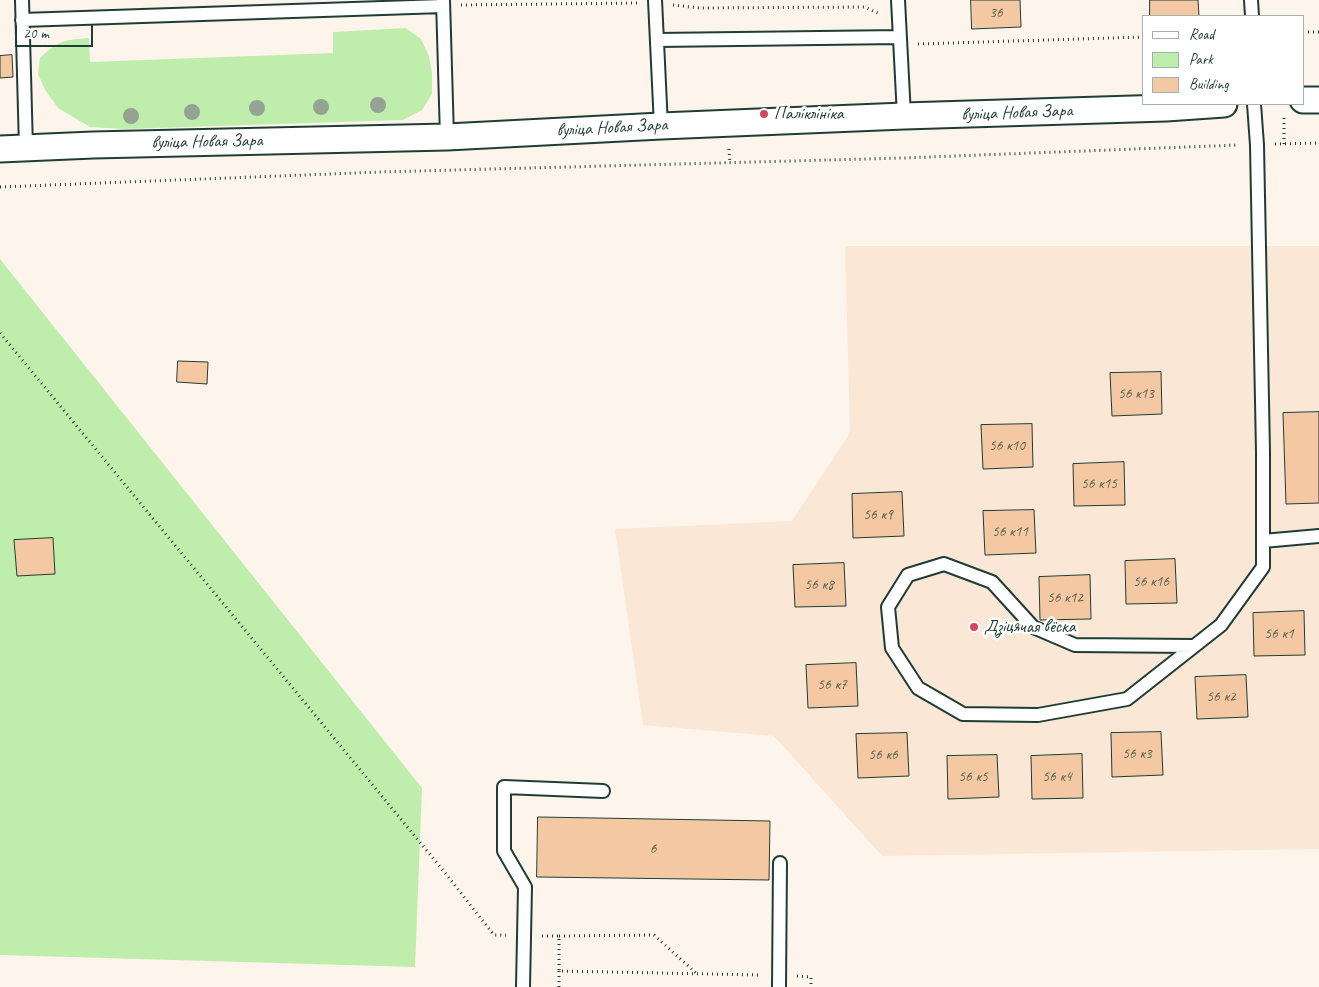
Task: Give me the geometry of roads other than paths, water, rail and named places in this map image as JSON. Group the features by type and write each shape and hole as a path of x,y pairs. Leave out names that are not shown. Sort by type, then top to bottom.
{"street":[{"path":"1304,103 1319,100"},
{"name":"вуліца Новая Зара","path":"0,149 93,145 447,137 661,126 1210,105"}],"lane":[{"path":"22,0 26,148"},
{"path":"898,0 904,116"},
{"path":"1251,0 1252,15"},
{"path":"655,2 661,126"},
{"path":"22,20 443,3 447,137"},
{"path":"657,40 900,36"},
{"path":"1194,646 1075,645 1033,627 992,582 944,564 908,575 888,607 892,648 918,688 963,714 1038,715 1128,698 1194,646 1221,624 1263,567 1263,452 1257,145 1254,105"},
{"path":"1263,542 1319,536"},
{"path":"524,987 523,935 525,887 504,851 504,787 604,791"},
{"path":"779,981 780,863"}],"place":[{"name":"Паліклініка","path":"764,114"},
{"name":"Дзіцячая вёска","path":"974,627"}]}
